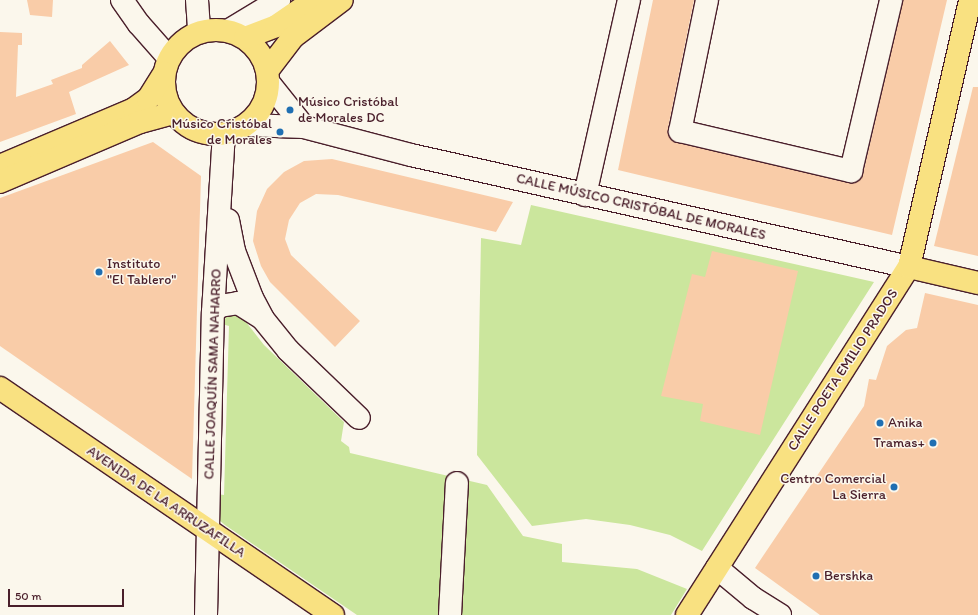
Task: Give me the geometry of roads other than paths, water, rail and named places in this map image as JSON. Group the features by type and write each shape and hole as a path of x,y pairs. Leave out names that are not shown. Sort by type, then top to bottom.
{"main road":[{"path":"237,34 276,26 314,0"},
{"path":"167,65 164,89 174,113 196,130 224,134 246,125 262,107 268,77 293,37 342,0"},
{"name":"CALLE POETA EMILIO PRADOS","path":"687,615 908,267 970,0"},
{"path":"0,166 134,109 148,99 167,65 187,38 199,32 214,29 237,34 255,47 268,77"},
{"path":"0,182 140,122 174,113"},
{"name":"CALLE MÚSICO CRISTÓBAL DE MORALES","path":"908,267 978,283"},
{"name":"AVENIDA DE LA ARRUZAFILLA","path":"0,388 333,615"}],"street":[{"path":"122,0 167,65"},
{"path":"197,0 199,32"},
{"path":"237,34 279,0"},
{"path":"585,195 629,0"},
{"path":"707,0 680,131 851,171 891,0"},
{"path":"268,77 304,128"},
{"name":"CALLE MÚSICO CRISTÓBAL DE MORALES","path":"246,125 304,128 585,195 908,267"},
{"name":"CALLE JOAQUÍN SAMA NAHARRO","path":"206,615 213,312 222,195 224,134"},
{"path":"222,195 234,251 252,298 263,319 297,360 359,418"},
{"path":"213,312 220,306 238,303 263,319"},
{"path":"450,615 457,483"},
{"path":"716,568 753,598 780,615"}],"place":[{"name":"Músico Cristóbal de Morales DC","path":"290,110"},
{"name":"Músico Cristóbal de Morales","path":"280,132"},
{"name":"Instituto \"El Tablero\"","path":"99,272"},
{"name":"Anika","path":"880,423"},
{"name":"Tramas+","path":"933,443"},
{"name":"Centro Comercial La Sierra","path":"894,487"},
{"name":"Bershka","path":"816,576"}]}
